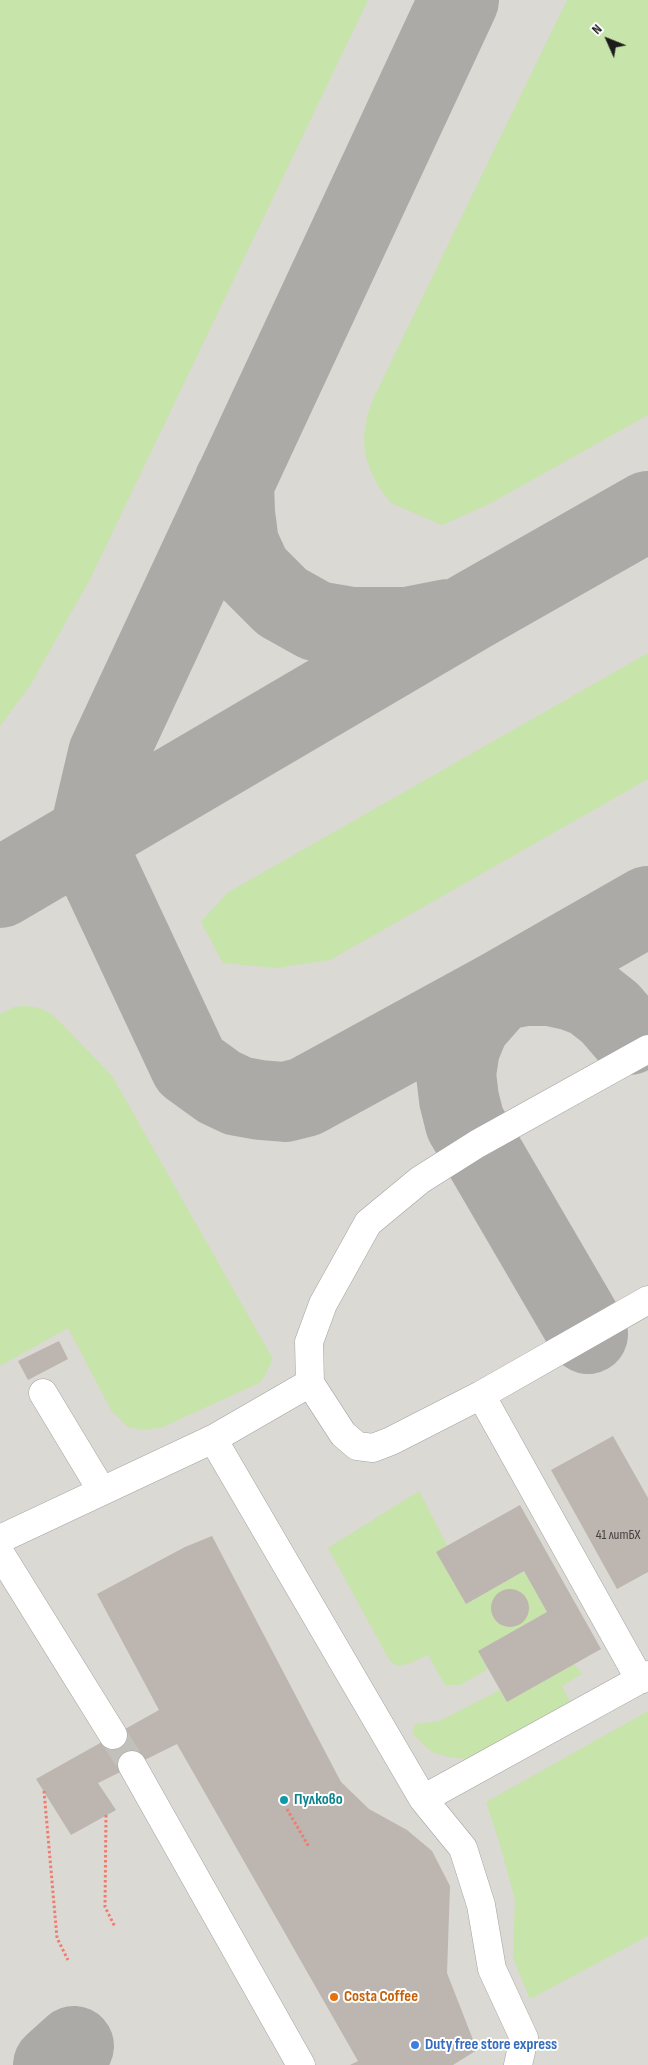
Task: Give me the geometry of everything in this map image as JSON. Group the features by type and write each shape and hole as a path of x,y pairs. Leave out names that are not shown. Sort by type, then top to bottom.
{"lane":[{"path":"648,1049 477,1144 420,1180 368,1223 323,1304 309,1342 310,1383 343,1434 357,1446 372,1448 391,1441 481,1394 648,1300"},
{"path":"0,1539 213,1439 310,1383"},
{"path":"43,1393 102,1491"},
{"path":"423,1798 644,1678 481,1394"},
{"path":"213,1439 423,1798 463,1848 481,1905 492,1969 524,2038 518,2065"},
{"path":"0,1553 113,1735"},
{"path":"132,1765 301,2065"}],"path":[{"path":"44,1792 57,1938 68,1960"},
{"path":"287,1809 309,1847"},
{"path":"106,1815 105,1907 115,1927"}],"shaded area":[{"name":"Пулково","path":"0,0 648,0 648,2065 0,2065"}],"green space":[{"path":"0,0 368,0 90,579 31,684 0,726"},
{"path":"567,0 648,0 648,415 489,504 442,525 391,503 380,489 371,472 365,454 364,435 367,416 373,399"},
{"path":"648,653 648,779 330,960 276,968 223,963 201,922 227,893"},
{"path":"14,1007 37,1007 50,1013 112,1076 273,1359 261,1382 163,1427 146,1430 128,1427 111,1410 68,1328 0,1366 0,1014"},
{"path":"419,1491 447,1545 437,1552 466,1604 524,1571 547,1612 478,1651 488,1669 460,1685 445,1685 428,1655 408,1664 397,1666 390,1661 328,1548"},
{"path":"574,1664 582,1674 562,1686 571,1704 482,1753 466,1759 449,1757 432,1752 412,1734 415,1724 439,1721 500,1690 507,1702"},
{"path":"648,1711 648,1936 530,1999 513,1958 515,1900 486,1802"}],"building":[{"path":"59,1341 68,1359 28,1380 18,1361"},
{"path":"613,1436 648,1498 648,1572 617,1589 551,1470"},
{"path":"520,1505 601,1649 507,1702 478,1651 547,1612 524,1571 466,1604 436,1552"},
{"name":"Пулково","path":"212,1536 341,1782 369,1809 407,1830 432,1851 450,1886 447,1973 477,2050 453,2065 350,2065 358,2061 177,1744 98,1783 116,1810 71,1835 36,1779 159,1710 97,1594 185,1547"},
{"path":"510,1589 524,1594 529,1608 524,1622 510,1627 496,1622 491,1608 496,1594"}],"taxiway":[{"path":"459,0 108,754 89,835 95,863 190,1066 219,1087 238,1096 260,1100 285,1102 305,1097 499,991 648,906"},
{"path":"234,482 239,544 252,572 282,602 316,621 351,627 407,627 448,619"},
{"path":"0,888 472,611 648,511"},
{"path":"588,1334 465,1123 459,1099 456,1074 460,1048 470,1024 499,991 525,986 550,986 573,991 591,998 610,1013 629,1035"},
{"path":"53,2065 74,2046"}],"tunnel":[{"path":"113,1735 132,1765"}],"place":[{"name":"Пулково","path":"284,1800"},
{"name":"Costa Coffee","path":"334,1997"},
{"name":"Duty free store express","path":"415,2045"}]}
